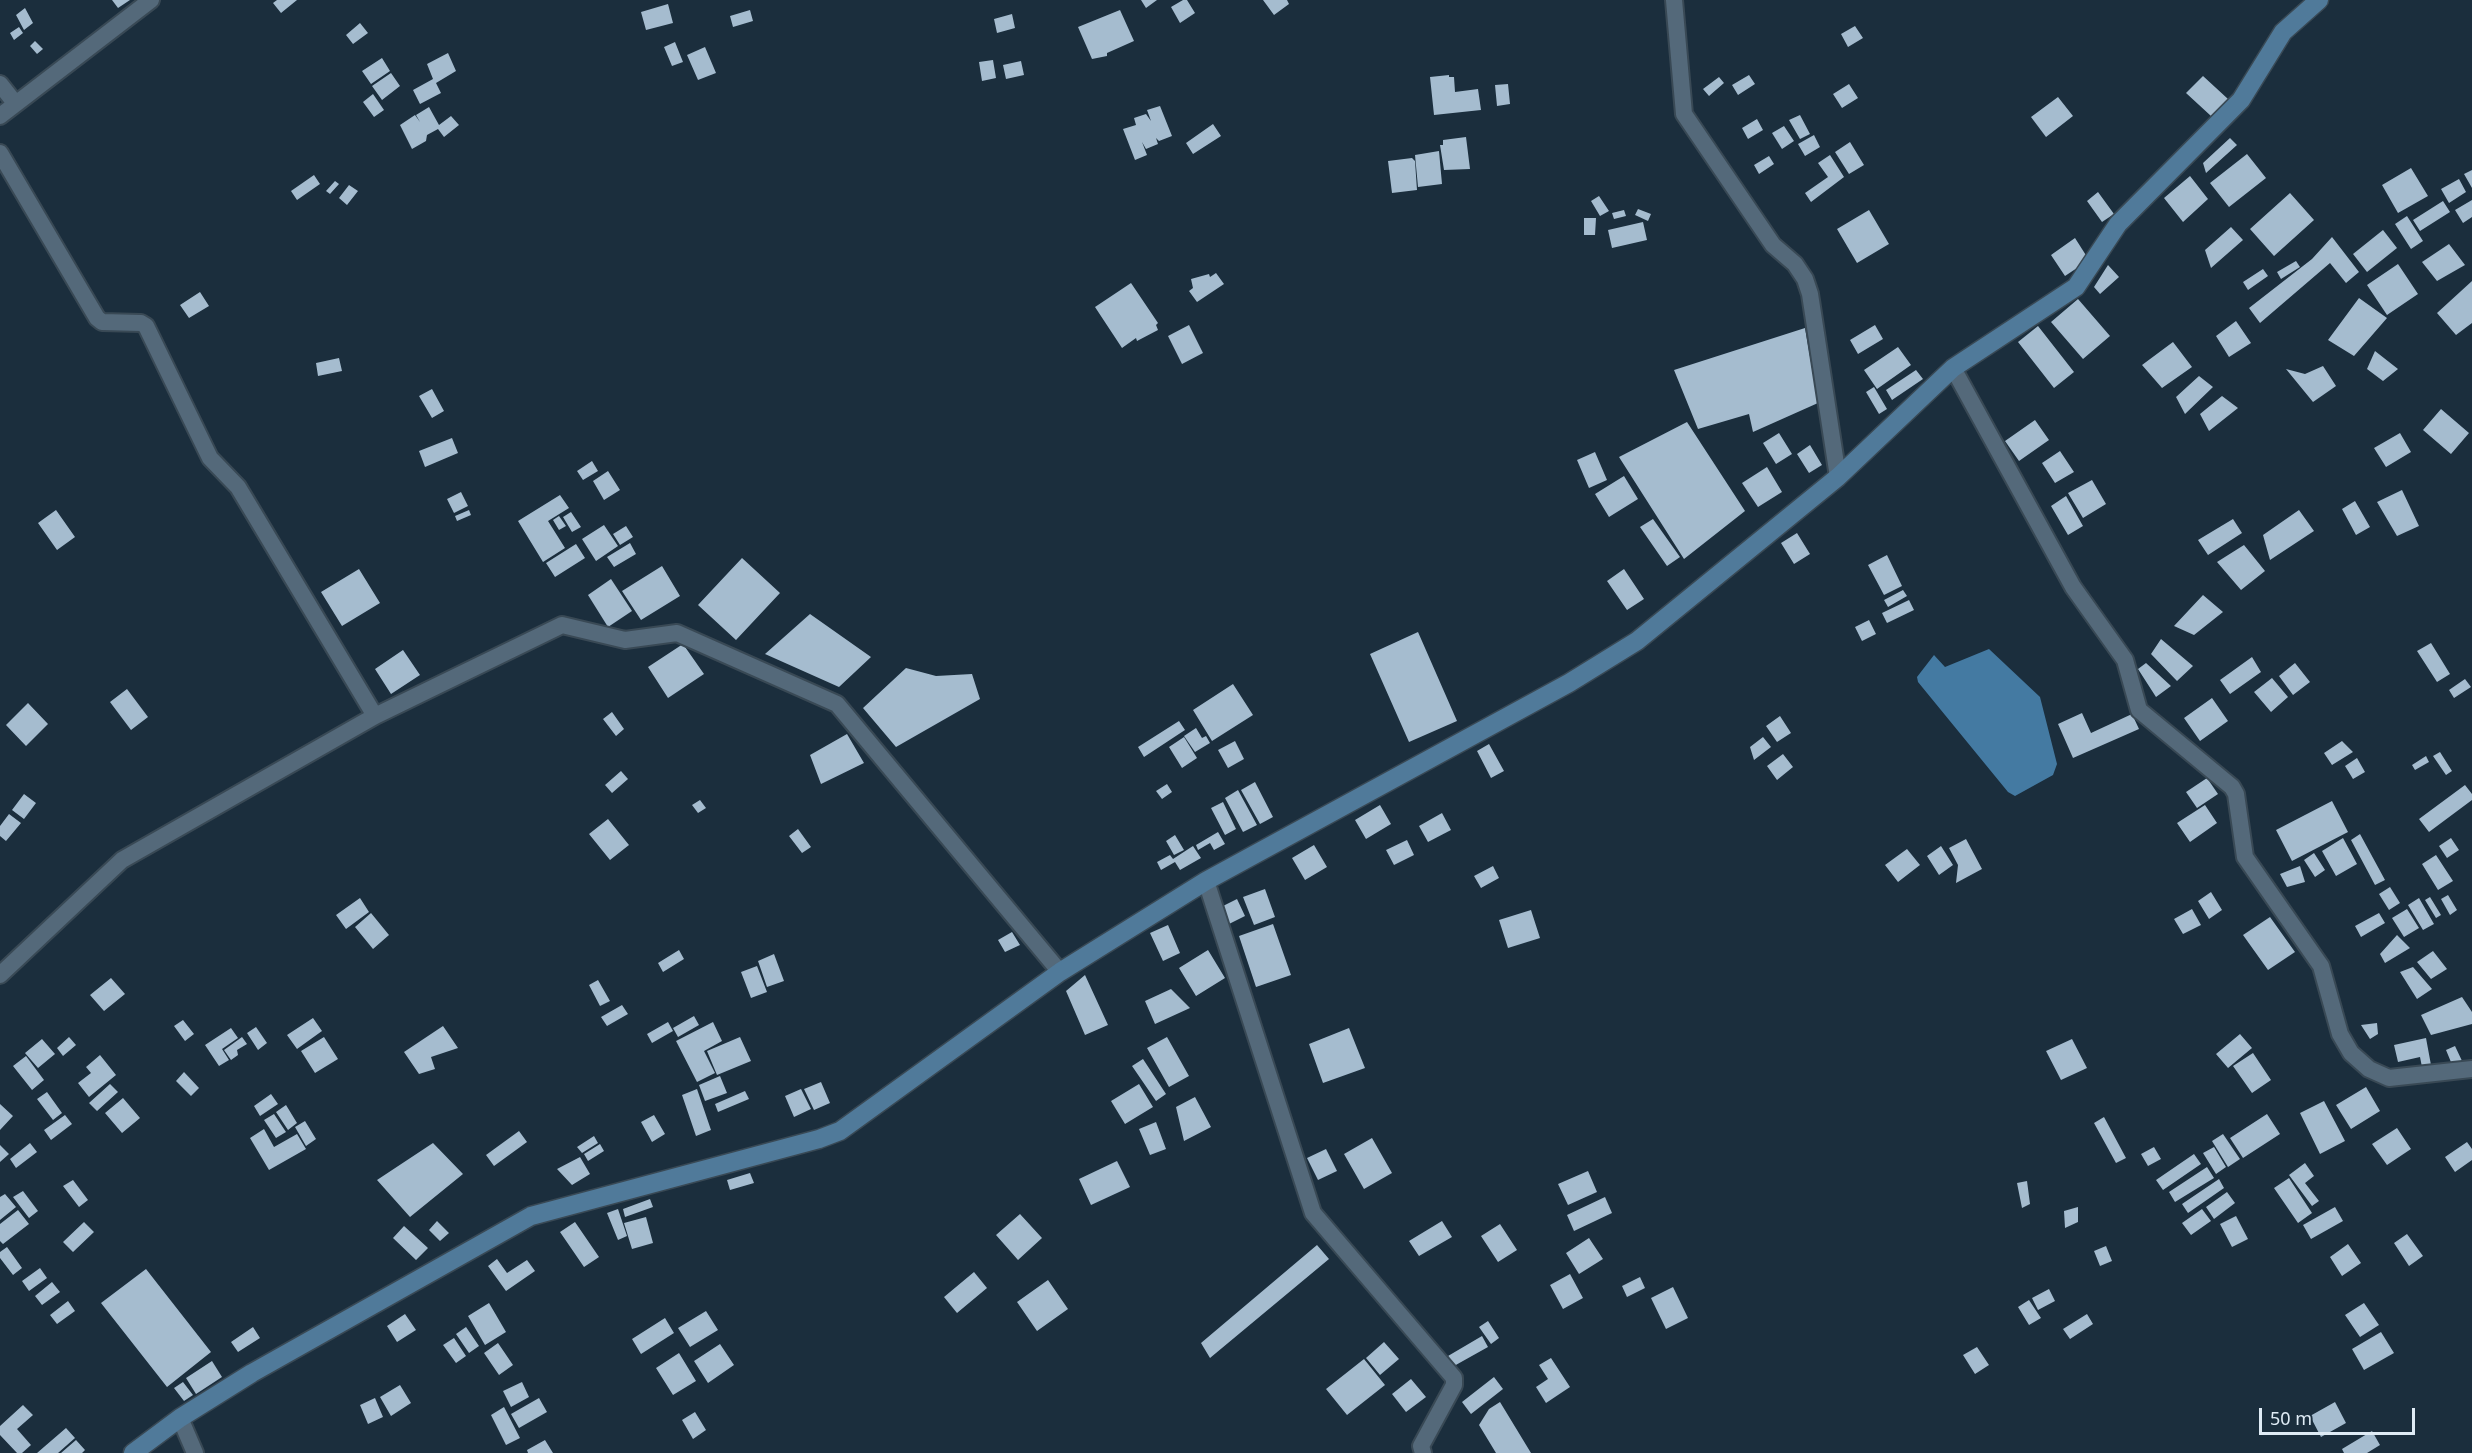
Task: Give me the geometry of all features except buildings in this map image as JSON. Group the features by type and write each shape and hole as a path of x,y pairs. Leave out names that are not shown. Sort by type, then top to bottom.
{"street":[{"path":"0,116 151,0"},
{"path":"1674,0 1684,114 1773,245 1795,264 1808,286 1838,477"},
{"path":"133,1453 180,1418 252,1373 531,1216 819,1139 840,1131 1060,972 1206,881 1569,683 1637,641 1838,477 1953,368 2076,287 2118,224 2241,100 2283,32 2319,0"},
{"path":"0,84 15,103"},
{"path":"0,153 97,318 102,322 141,322 146,326 210,458 238,487 375,716"},
{"path":"1953,368 2073,587 2125,660 2139,710 2232,787 2236,794 2245,857 2321,966 2340,1034 2351,1053 2369,1069 2389,1078 2472,1069"},
{"path":"0,975 122,860 375,716 562,625 625,640 676,633 842,707 1060,972"},
{"path":"1206,881 1313,1214 1454,1378 1454,1385 1421,1446 1423,1453"},
{"path":"180,1418 195,1453"}],"water":[{"path":"1989,649 2040,697 2057,764 2053,775 2015,796 2008,792 1918,682 1917,677 1934,655 1945,667"}]}
